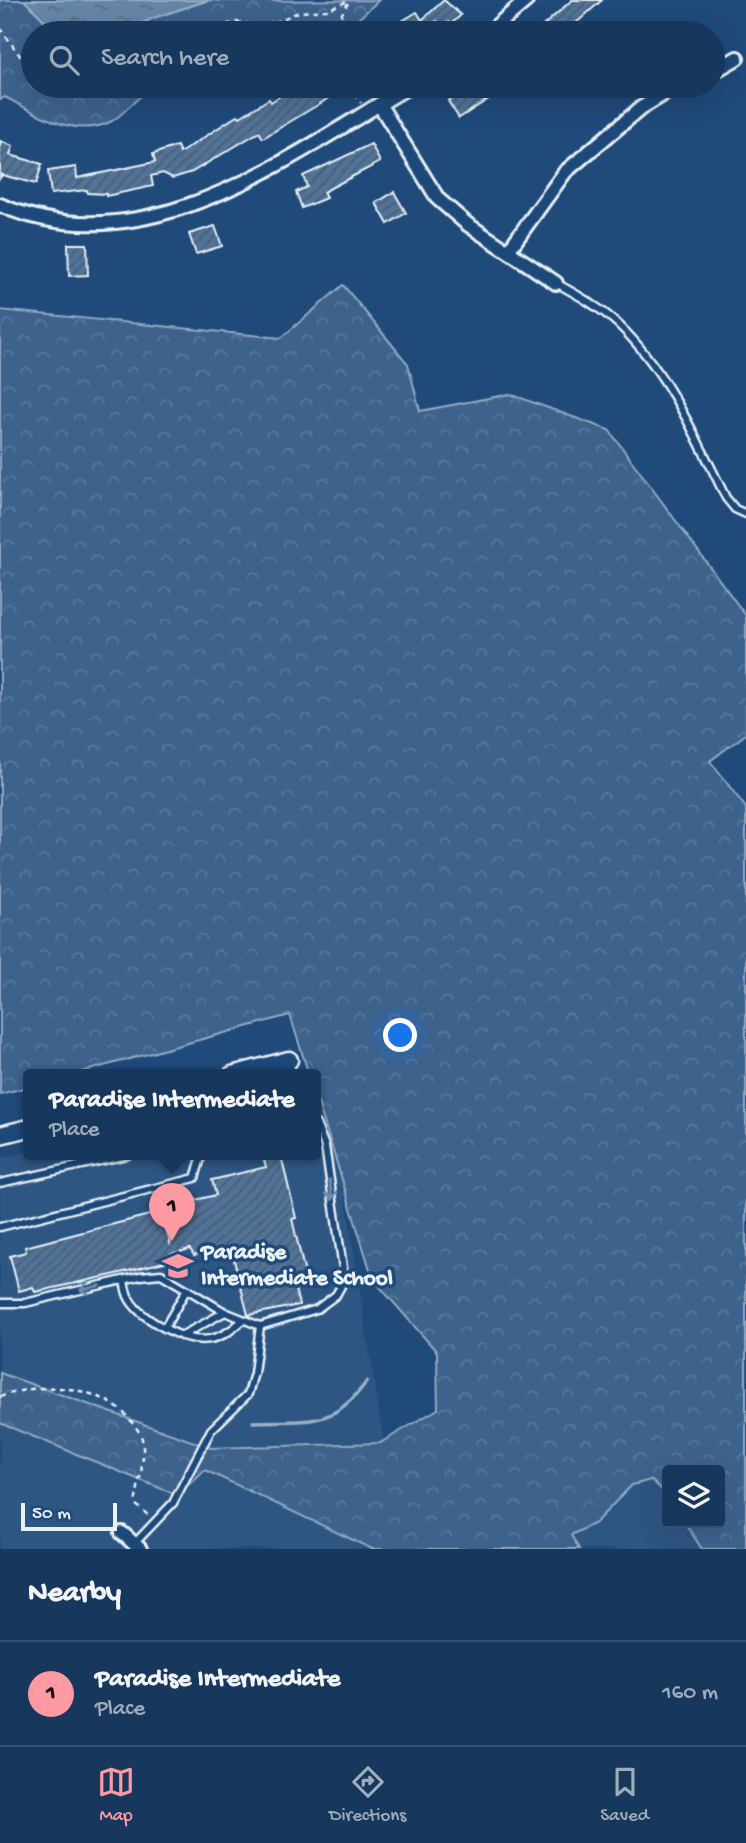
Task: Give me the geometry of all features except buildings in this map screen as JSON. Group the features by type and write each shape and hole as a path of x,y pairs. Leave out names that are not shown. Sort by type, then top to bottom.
{"street":[{"path":"502,21 527,0"},
{"path":"725,65 737,58"},
{"path":"0,205 24,214 75,223 112,223 154,217 229,189 389,98"},
{"path":"508,251 565,172 641,108 657,98"},
{"path":"379,104 438,199 556,283"},
{"path":"0,1135 23,1129"},
{"path":"122,1533 137,1547"}],"lane":[{"path":"556,283 618,324 640,348 679,408 726,498 735,509 746,514"},
{"path":"0,1303 25,1303 161,1274 225,1312 260,1326 317,1309 341,1286 343,1268 325,1146 321,1137"},
{"path":"0,1184 106,1160"},
{"path":"0,1227 195,1178 200,1160"},
{"path":"124,1280 130,1301 139,1312 190,1340 210,1339 228,1333 243,1321"},
{"path":"165,1327 187,1289"},
{"path":"180,1336 225,1312"},
{"path":"137,1547 173,1503 211,1430 248,1394 254,1373 260,1326"}],"path":[{"path":"278,21 299,12 327,10 350,0"},
{"path":"338,21 350,0"},
{"path":"0,28 21,57"},
{"path":"357,98 367,111"},
{"path":"0,1397 18,1390 65,1389 96,1394 124,1409 142,1437 135,1504 156,1521"}],"shaded area":[{"name":"Paradise Intermediate School","path":"326,1075 384,1444 330,1528 372,1549 0,1549 0,1423 163,1489 0,1374 0,1158 23,1152 23,1160 321,1160 321,1076"},
{"path":"651,1480 662,1490 662,1528 688,1528 702,1549 579,1549 571,1535 595,1523 632,1485"}],"green space":[{"path":"0,0 24,0 44,20 21,21 21,98 139,98 112,121 84,128 43,117 5,97 0,100"},
{"path":"209,0 379,0 356,21 147,21"},
{"path":"343,285 408,364 420,411 510,394 609,430 746,616 746,734 710,761 746,808 746,1549 702,1549 688,1528 725,1528 725,1465 662,1465 662,1490 651,1480 632,1485 595,1523 571,1535 579,1549 372,1549 205,1470 177,1495 0,1423 0,1373 211,1448 380,1443 438,1409 437,1352 373,1279 321,1112 321,1069 307,1069 290,1015 93,1069 23,1069 23,1088 0,1094 0,310 281,338"}],"water":[{"path":"24,0 209,0 147,21 44,20"}],"waterway":[{"path":"253,1422 303,1421 330,1415 355,1396 367,1381"}],"place":[{"name":"Paradise Intermediate","path":"172,1241"},
{"name":"Paradise Intermediate School","path":"178,1266"}]}
